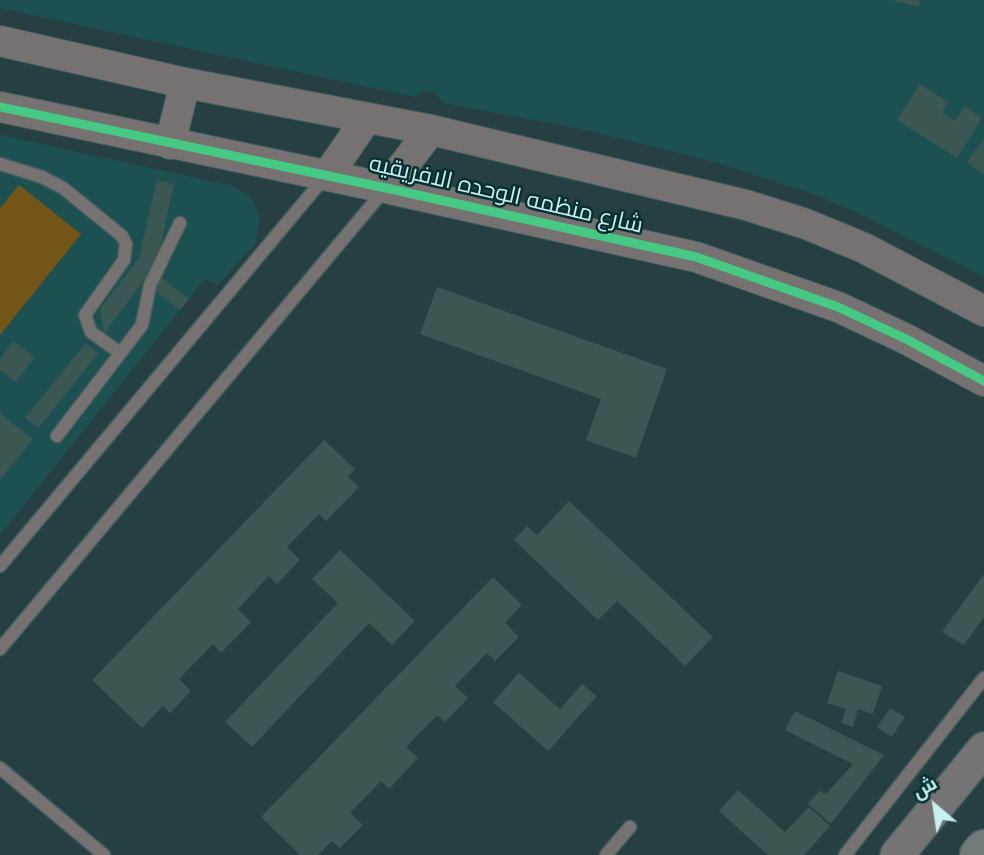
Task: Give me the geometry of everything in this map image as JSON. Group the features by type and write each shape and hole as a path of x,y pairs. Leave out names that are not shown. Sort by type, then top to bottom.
{"highway":[{"path":"979,855 984,849"}],"main road":[{"path":"897,855 984,749"}],"street":[{"name":"شارع منظمه الوحده الافريقيه","path":"0,41 185,83 431,130 776,214 864,248 984,312"},
{"path":"170,144 185,83"},
{"name":"شارع منظمه الوحده الافريقيه","path":"0,107 387,188 696,257 768,280 872,322 984,381"},
{"path":"327,176 367,118"},
{"path":"387,188 431,130"}],"lane":[{"path":"0,164 21,169 63,188 122,236 125,244 124,260 85,315 91,332 120,353"},
{"path":"0,566 327,176"},
{"path":"0,649 387,188"},
{"path":"57,436 145,318 150,285 180,223"},
{"path":"845,855 984,678"},
{"path":"0,768 104,855"},
{"path":"606,855 630,827"}],"shaded area":[{"path":"0,0 984,0 984,277 858,213 808,192 714,162 576,128 443,103 436,93 423,91 415,97 0,8"},
{"path":"0,135 229,185 250,196 260,220 255,244 218,285 205,279 0,535"},
{"path":"19,185 81,234 0,335 0,208"}],"building":[{"path":"890,0 920,0 919,7"},
{"path":"920,84 948,102 942,113 955,121 965,106 982,118 957,158 897,120"},
{"path":"984,139 984,175 967,162"},
{"path":"157,180 174,184 157,262 104,334 100,309 139,258"},
{"path":"161,277 189,299 180,310 152,289"},
{"path":"437,287 667,369 636,458 586,440 601,399 420,334"},
{"path":"13,341 35,357 16,382 0,370 0,359"},
{"path":"86,343 98,354 38,428 25,418"},
{"path":"0,413 33,439 0,480"},
{"path":"324,440 355,469 348,477 359,487 326,521 319,514 287,547 300,560 277,584 269,576 238,609 251,622 221,653 213,644 179,679 191,691 170,713 163,706 142,728 92,680"},
{"path":"569,501 713,637 685,666 617,601 598,620 514,540 527,526 537,535"},
{"path":"340,550 415,621 392,645 369,623 252,747 225,722 338,603 312,579"},
{"path":"984,574 984,617 964,645 942,632"},
{"path":"493,577 522,605 505,623 519,637 495,661 487,653 455,686 468,698 445,722 437,715 406,747 418,758 389,789 381,781 350,813 363,825 340,848 332,841 318,855 300,855 261,817"},
{"path":"838,671 882,686 873,714 858,709 853,727 841,723 846,709 827,703"},
{"path":"519,673 560,709 582,684 597,696 548,751 493,702"},
{"path":"890,708 905,717 892,737 877,727"},
{"path":"795,711 884,755 831,824 808,804 819,791 826,794 853,764 785,730"},
{"path":"738,790 785,832 809,807 830,826 804,855 768,855 719,811"}],"cycle path":[{"path":"0,107 386,188 696,257 838,307 906,339 984,381"}]}
